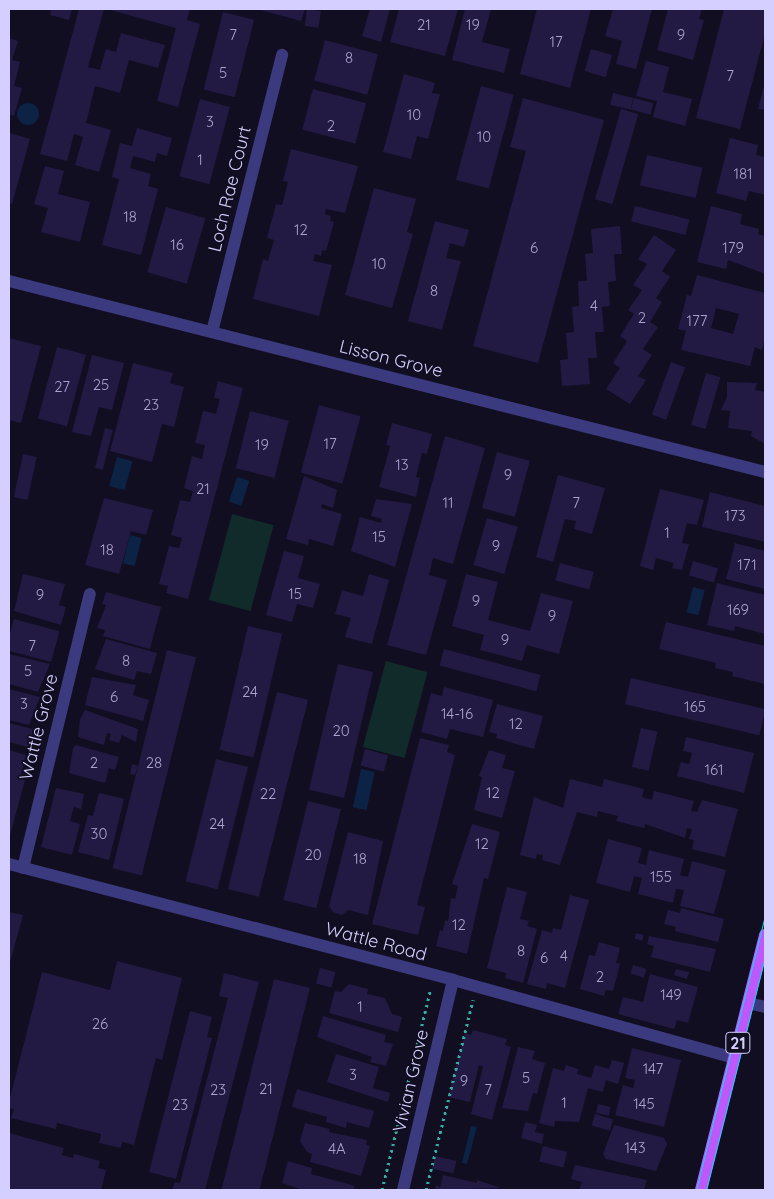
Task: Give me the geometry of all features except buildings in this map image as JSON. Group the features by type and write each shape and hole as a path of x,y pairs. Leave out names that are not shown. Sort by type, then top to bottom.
{"main road":[{"name":"21","path":"701,1190 765,935"}],"street":[{"name":"Loch Rae Court","path":"212,332 282,55"},
{"name":"Lisson Grove","path":"9,281 765,472"},
{"name":"Wattle Grove","path":"23,868 90,594"},
{"name":"Wattle Road","path":"9,864 453,980 734,1058"},
{"name":"Vivian Grove","path":"403,1190 453,980"},
{"path":"748,1003 765,1007"}],"path":[{"path":"426,1190 477,987"},
{"path":"382,1190 430,991"}],"green space":[{"path":"232,514 274,525 250,611 209,600"},
{"path":"386,661 428,672 404,758 363,747"}],"water":[{"path":"28,103 36,106 39,114 36,122 28,125 20,122 17,114 20,106"},
{"path":"117,457 132,461 125,490 109,486"},
{"path":"237,477 249,481 241,506 229,502"},
{"path":"130,535 142,538 135,566 123,563"},
{"path":"693,587 705,590 698,615 687,612"},
{"path":"361,769 375,772 367,810 353,807"},
{"path":"471,1126 477,1127 467,1164 462,1163"}],"tram line":[{"path":"696,1190 765,915"},
{"path":"706,1190 765,956"}]}
